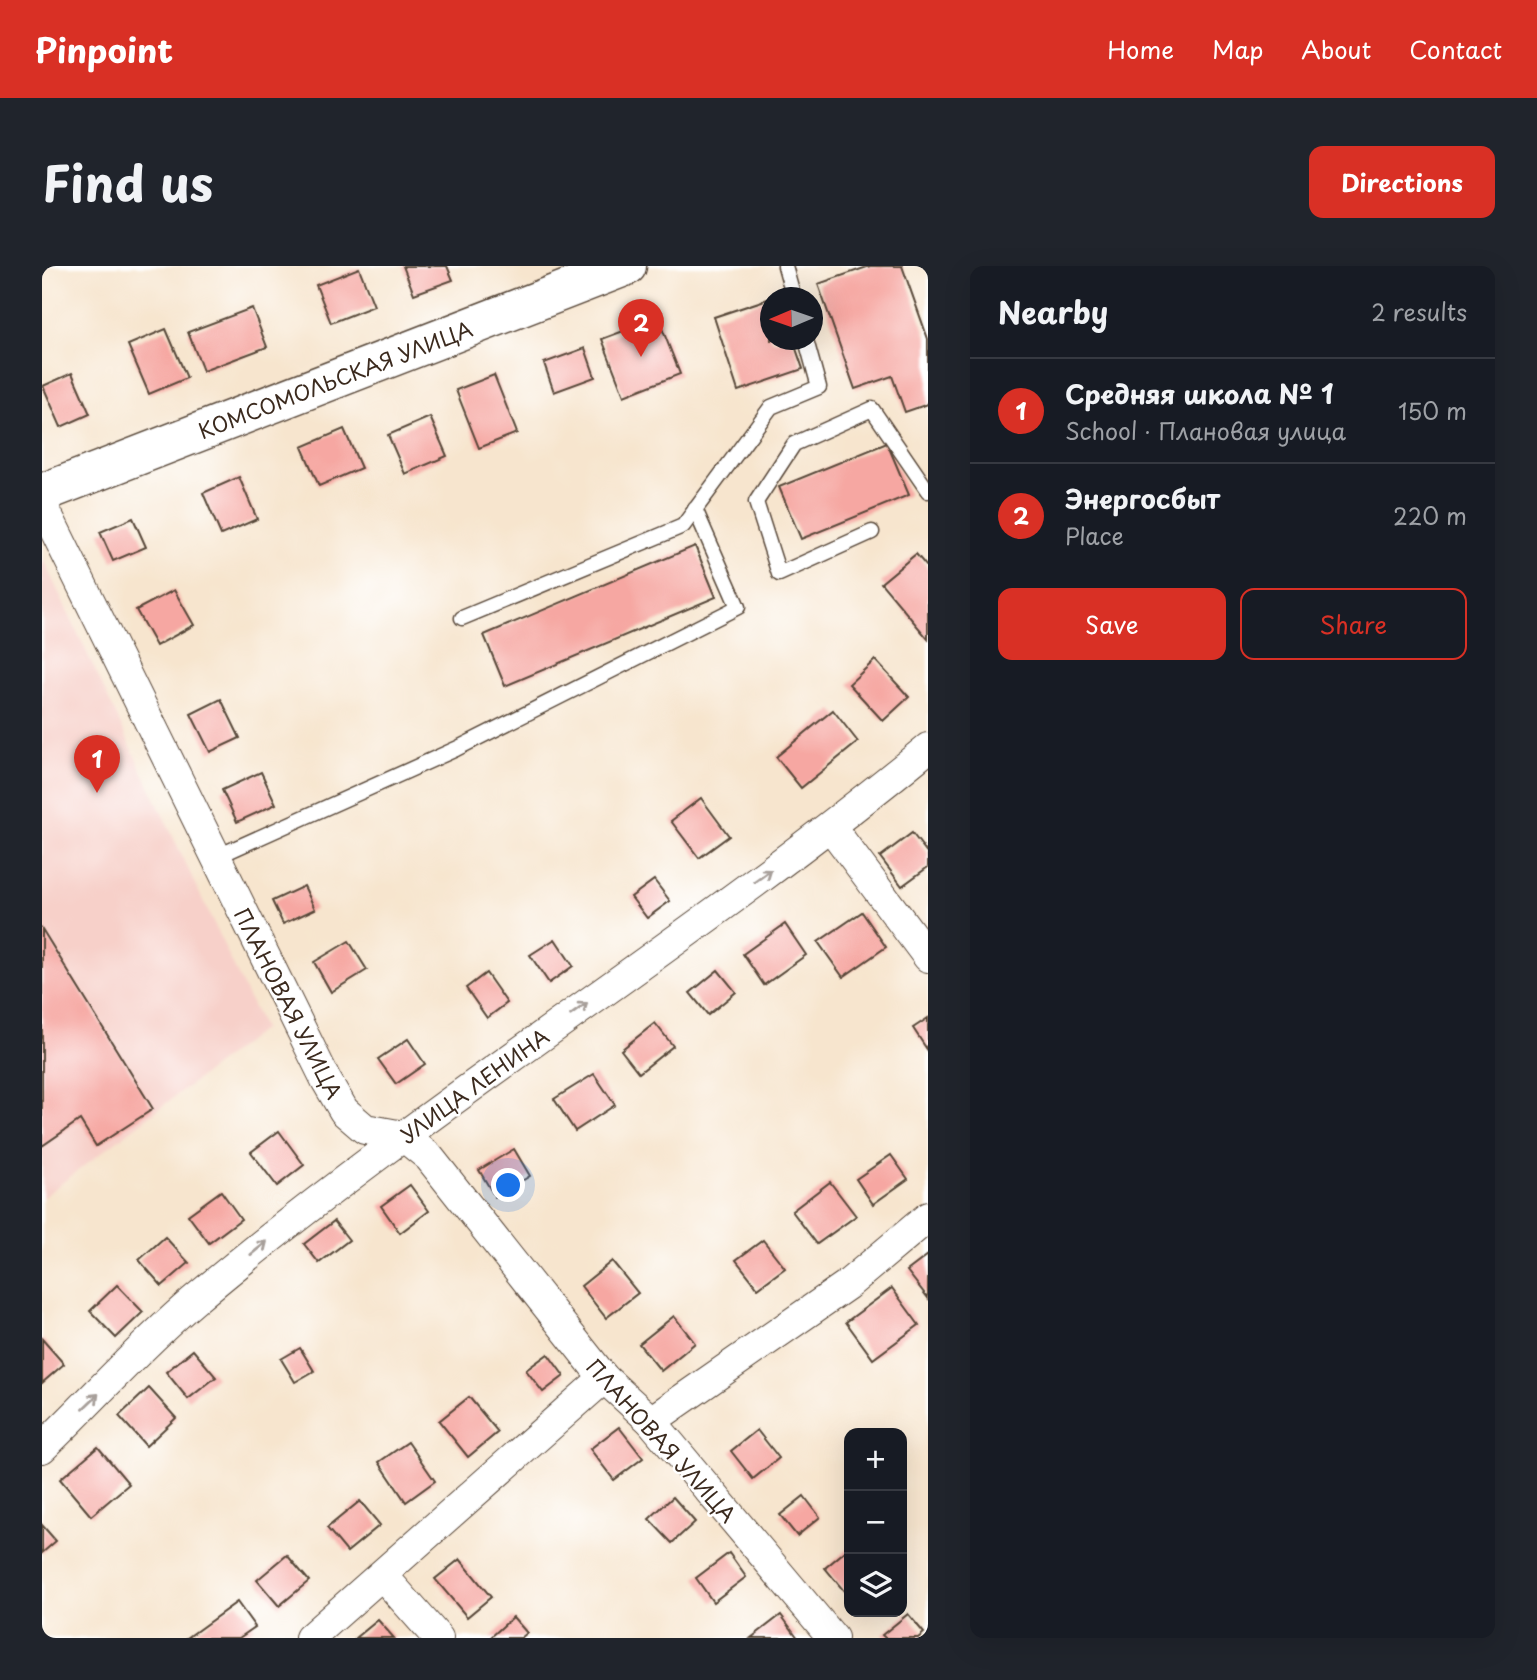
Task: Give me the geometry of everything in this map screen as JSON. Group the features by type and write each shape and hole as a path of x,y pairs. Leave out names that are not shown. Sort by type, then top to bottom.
{"main road":[{"name":"КОМСОМОЛЬСКАЯ УЛИЦА","path":"42,493 627,266"}],"street":[{"name":"ПЛАНОВАЯ УЛИЦА","path":"42,504 344,1111 365,1129 404,1136 429,1157 604,1378 651,1421 833,1638"},
{"name":"УЛИЦА ЛЕНИНА","path":"42,1448 190,1304 327,1192 831,827 928,748"},
{"path":"831,827 928,957"},
{"path":"651,1421 847,1284 928,1217"},
{"path":"310,1638 604,1378"},
{"path":"383,1576 438,1638"}],"lane":[{"path":"785,266 791,287"},
{"path":"462,618 683,526 771,407 819,387 809,350"},
{"path":"872,532 779,574 756,502 794,444 872,410 928,491"},
{"path":"216,857 456,749 737,607 695,509"}],"shaded area":[{"path":"42,557 263,1029 42,1198"}],"building":[{"path":"403,266 447,266 453,280 414,294"},
{"path":"870,266 902,266 928,339 928,404 905,412 892,376 855,389 823,298 823,287 818,284"},
{"path":"359,268 374,306 331,323 316,285"},
{"path":"760,302 760,350 796,350 803,369 738,391 714,317"},
{"path":"252,308 267,347 203,371 188,332"},
{"path":"658,318 680,374 624,396 602,339"},
{"path":"166,329 187,378 149,394 128,345"},
{"path":"585,348 595,377 554,392 544,363"},
{"path":"72,373 90,414 61,427 43,386"},
{"path":"494,375 517,433 479,448 456,390"},
{"path":"430,417 447,456 405,474 388,435"},
{"path":"344,429 361,468 319,486 302,447"},
{"path":"887,443 909,495 801,539 779,487"},
{"path":"239,477 257,519 221,535 203,493"},
{"path":"133,518 146,547 113,561 100,532"},
{"path":"695,546 716,597 505,686 484,635"},
{"path":"916,554 928,568 928,639 881,583"},
{"path":"174,590 194,625 156,646 136,610"},
{"path":"875,660 909,697 883,721 849,684"},
{"path":"221,699 240,738 210,752 191,714"},
{"path":"833,710 858,742 801,788 776,757"},
{"path":"261,772 276,804 237,822 222,790"},
{"path":"701,798 729,836 699,858 671,821"},
{"path":"912,833 928,854 928,867 902,886 880,857"},
{"path":"654,880 670,901 647,918 631,897"},
{"path":"304,886 315,909 283,924 272,901"},
{"path":"862,912 886,947 843,977 818,942"},
{"path":"785,924 806,955 764,985 743,954"},
{"path":"42,929 153,1109 96,1146 80,1120 42,1146"},
{"path":"555,939 573,966 549,983 530,955"},
{"path":"349,941 367,970 331,992 314,962"},
{"path":"718,970 736,992 708,1015 690,993"},
{"path":"486,973 507,1003 487,1018 466,988"},
{"path":"928,1018 928,1051 913,1028"},
{"path":"655,1023 673,1046 639,1073 621,1050"},
{"path":"408,1039 425,1064 396,1084 378,1059"},
{"path":"594,1074 615,1105 575,1131 554,1099"},
{"path":"279,1131 304,1165 277,1186 251,1152"},
{"path":"514,1149 530,1176 495,1197 479,1170"},
{"path":"891,1155 908,1179 873,1204 856,1179"},
{"path":"830,1182 856,1216 817,1244 792,1211"},
{"path":"410,1185 429,1211 400,1233 381,1206"},
{"path":"221,1191 241,1219 209,1243 188,1215"},
{"path":"334,1221 349,1240 319,1263 304,1244"},
{"path":"165,1237 189,1263 162,1286 139,1260"},
{"path":"763,1240 785,1268 758,1288 736,1260"},
{"path":"928,1255 928,1298 907,1271"},
{"path":"612,1261 638,1293 606,1318 581,1286"},
{"path":"117,1285 143,1312 116,1338 90,1311"},
{"path":"892,1288 919,1325 873,1359 846,1322"},
{"path":"674,1316 695,1343 661,1371 639,1344"},
{"path":"42,1339 64,1364 42,1383"},
{"path":"300,1348 314,1371 295,1382 281,1359"},
{"path":"193,1350 216,1377 188,1399 166,1372"},
{"path":"548,1354 564,1376 543,1392 526,1370"},
{"path":"149,1388 176,1418 146,1446 119,1416"},
{"path":"469,1397 498,1432 468,1457 439,1421"},
{"path":"619,1427 643,1458 614,1480 590,1449"},
{"path":"757,1430 779,1458 753,1479 731,1451"},
{"path":"408,1442 435,1481 406,1502 379,1462"},
{"path":"98,1447 129,1484 91,1516 60,1479"},
{"path":"804,1496 820,1517 797,1536 780,1515"},
{"path":"673,1497 695,1522 672,1543 649,1519"},
{"path":"360,1501 380,1525 347,1552 327,1528"},
{"path":"42,1525 56,1541 42,1553"},
{"path":"844,1552 844,1591 825,1568"},
{"path":"729,1553 746,1577 713,1602 696,1578"},
{"path":"287,1555 309,1581 279,1606 257,1580"},
{"path":"460,1559 491,1597 467,1617 435,1579"},
{"path":"237,1602 255,1627 239,1638 187,1638"},
{"path":"781,1615 798,1638 751,1638"},
{"path":"907,1615 924,1633 918,1638 885,1638 882,1635 907,1617"},
{"path":"513,1617 527,1633 521,1638 490,1638"},
{"path":"378,1620 394,1638 356,1638"}],"place":[{"name":"Энергосбыт","path":"641,357"},
{"name":"Средняя школа № 1","path":"97,793"}]}
